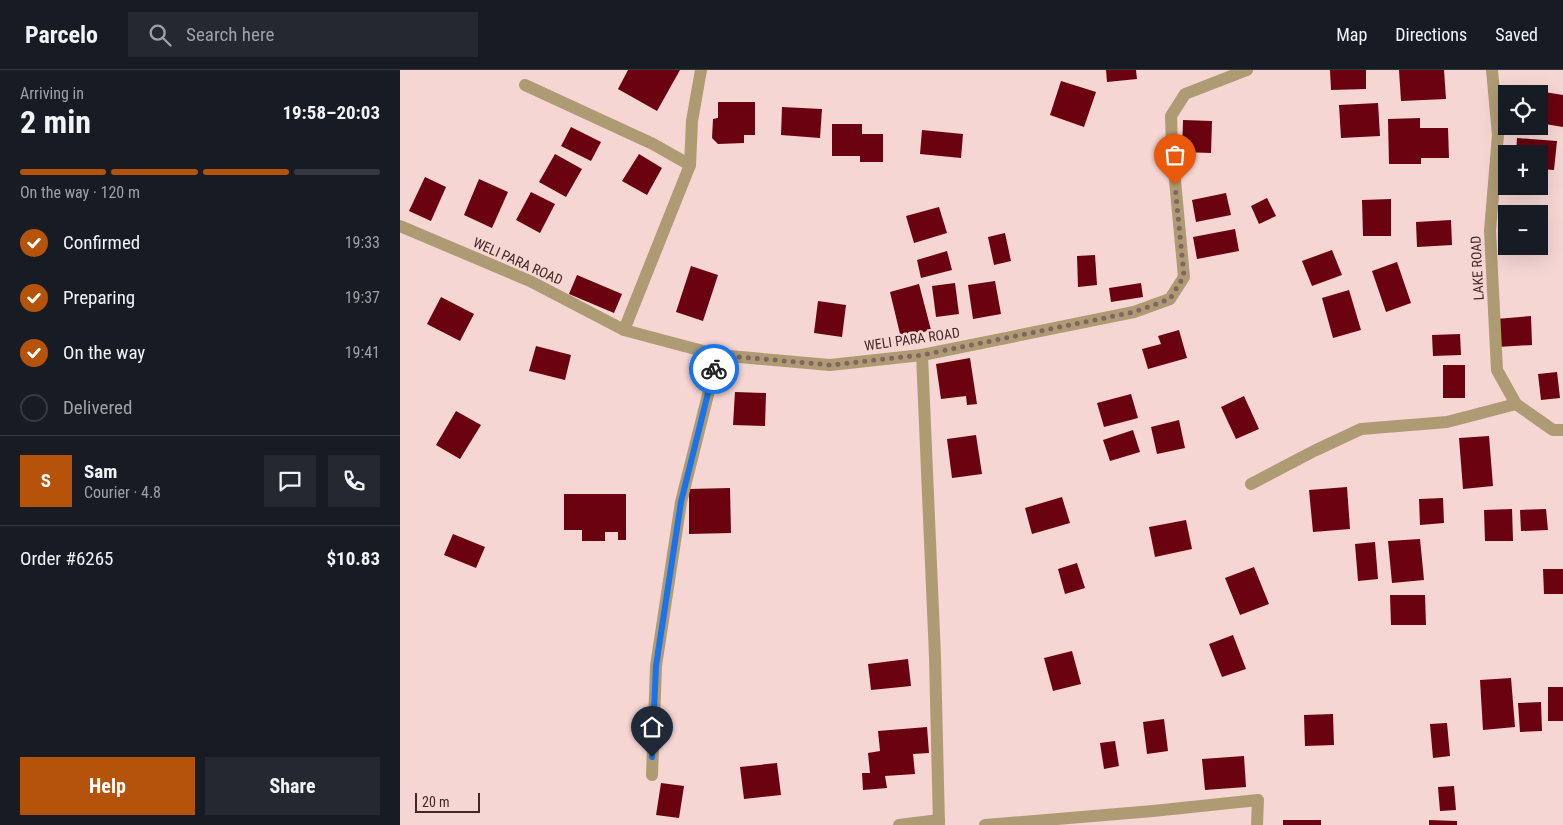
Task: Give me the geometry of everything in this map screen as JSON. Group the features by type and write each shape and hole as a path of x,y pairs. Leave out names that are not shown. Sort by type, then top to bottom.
{"street":[{"path":"624,330 690,165 692,121 701,70"},
{"name":"WELI PARA ROAD","path":"400,226 530,281 624,330 718,355 830,365 922,355 1134,312 1170,299 1184,276 1172,148 1171,116 1185,94 1247,70"},
{"name":"LAKE ROAD","path":"1492,70 1498,135 1490,231 1497,370 1516,404 1553,430 1563,430"},
{"path":"526,85 653,144 690,165"},
{"path":"652,775 656,666 681,502 718,355"},
{"path":"899,825 939,823 935,656 922,355"},
{"path":"1251,484 1314,451 1362,429 1447,422 1516,404"},
{"path":"985,825 1153,812 1258,800 1257,825"},
{"path":"1152,825 1153,812"}],"building":[{"path":"628,70 680,70 657,111 618,89"},
{"path":"1106,70 1136,70 1137,79 1107,82"},
{"path":"1330,70 1366,70 1366,89 1331,90"},
{"path":"1399,70 1444,70 1446,99 1401,101"},
{"path":"1061,81 1096,92 1084,127 1050,115"},
{"path":"1548,93 1563,95 1563,127 1548,124"},
{"path":"718,102 755,102 755,135 744,135 744,143 718,144 712,138 713,119 718,118"},
{"path":"1378,103 1380,136 1341,138 1339,105"},
{"path":"782,107 822,109 820,138 781,135"},
{"path":"1420,118 1420,128 1448,128 1449,158 1421,158 1421,164 1389,164 1388,119"},
{"path":"1183,120 1212,121 1211,153 1182,152"},
{"path":"832,124 862,124 862,134 883,134 883,162 860,162 860,156 832,156"},
{"path":"571,127 601,142 591,161 561,146"},
{"path":"922,130 963,134 961,158 920,154"},
{"path":"1517,138 1557,141 1554,170 1548,170 1548,145 1517,145"},
{"path":"555,154 582,169 566,197 539,182"},
{"path":"639,154 662,168 647,195 622,181"},
{"path":"425,177 446,187 431,221 409,211"},
{"path":"479,179 508,192 492,228 464,215"},
{"path":"531,192 555,204 540,233 516,220"},
{"path":"1226,193 1231,215 1196,222 1192,200"},
{"path":"1267,198 1276,216 1259,224 1251,206"},
{"path":"1391,199 1391,236 1363,236 1362,200"},
{"path":"939,207 947,233 914,243 906,216"},
{"path":"1451,220 1452,245 1417,247 1416,222"},
{"path":"1235,229 1239,251 1197,259 1193,237"},
{"path":"1005,233 1011,261 994,265 988,237"},
{"path":"1332,250 1342,275 1312,286 1302,261"},
{"path":"947,251 952,270 921,278 917,260"},
{"path":"1095,255 1097,285 1078,287 1077,256"},
{"path":"1397,262 1411,303 1386,312 1372,271"},
{"path":"691,266 718,275 703,321 676,312"},
{"path":"577,275 622,294 614,313 569,294"},
{"path":"995,281 1001,314 973,319 968,285"},
{"path":"955,283 959,314 936,317 932,286"},
{"path":"1141,283 1143,297 1111,302 1109,288"},
{"path":"919,284 931,330 901,338 890,292"},
{"path":"1349,290 1361,330 1333,338 1322,298"},
{"path":"441,297 474,314 460,341 427,324"},
{"path":"818,301 846,305 842,337 814,333"},
{"path":"1531,316 1532,345 1498,347 1496,319"},
{"path":"1179,330 1187,358 1148,369 1142,349 1161,344 1158,336"},
{"path":"1460,334 1461,355 1433,356 1432,335"},
{"path":"536,346 571,355 565,380 529,371"},
{"path":"970,358 977,404 967,405 966,396 941,399 936,364"},
{"path":"1443,365 1465,365 1465,398 1443,398"},
{"path":"1557,372 1560,398 1541,400 1538,374"},
{"path":"735,392 766,393 765,426 733,425"},
{"path":"1131,394 1138,418 1104,427 1097,403"},
{"path":"1244,396 1259,429 1236,439 1221,407"},
{"path":"456,411 481,425 460,459 436,445"},
{"path":"1179,420 1185,448 1157,454 1151,427"},
{"path":"1133,430 1140,452 1110,461 1103,440"},
{"path":"976,435 982,474 952,478 947,439"},
{"path":"1489,436 1493,486 1463,489 1459,438"},
{"path":"1347,487 1350,529 1313,532 1309,490"},
{"path":"730,488 731,533 689,534 689,489"},
{"path":"564,494 626,494 626,540 618,540 618,532 605,532 605,541 582,541 582,530 564,530"},
{"path":"1062,497 1070,523 1032,534 1025,508"},
{"path":"1443,498 1444,523 1420,525 1419,499"},
{"path":"1512,509 1513,541 1485,541 1484,510"},
{"path":"1546,509 1548,530 1521,531 1520,510"},
{"path":"1186,520 1192,549 1155,557 1149,527"},
{"path":"453,534 485,547 476,568 444,555"},
{"path":"1420,539 1424,580 1392,583 1388,541"},
{"path":"1375,542 1378,579 1358,581 1355,544"},
{"path":"1077,563 1085,588 1065,594 1058,569"},
{"path":"1254,567 1269,604 1240,615 1225,578"},
{"path":"1543,569 1563,569 1563,594 1544,594"},
{"path":"1390,595 1425,595 1426,625 1391,625"},
{"path":"1233,635 1246,669 1222,677 1209,644"},
{"path":"1072,651 1081,684 1053,691 1044,658"},
{"path":"908,659 911,686 871,690 868,664"},
{"path":"1511,678 1515,727 1483,730 1480,680"},
{"path":"1548,687 1563,687 1563,721 1548,721"},
{"path":"1541,702 1542,731 1520,732 1518,703"},
{"path":"1333,714 1334,745 1305,746 1304,715"},
{"path":"1164,719 1168,751 1147,754 1143,722"},
{"path":"1447,723 1450,756 1433,758 1430,724"},
{"path":"927,727 929,753 913,754 915,774 885,776 887,788 863,790 862,773 870,773 868,753 880,751 878,731"},
{"path":"1115,741 1119,766 1104,769 1100,743"},
{"path":"1244,756 1246,787 1205,790 1202,759"},
{"path":"777,763 781,795 744,799 740,767"},
{"path":"661,783 684,786 679,818 656,815"},
{"path":"1454,786 1456,810 1440,811 1438,787"},
{"path":"1283,820 1321,820 1321,825 1283,825"},
{"path":"1429,820 1457,821 1457,825 1429,825"}],"way so far":[{"path":"714,369 718,355 830,365 922,355 1134,312 1170,299 1184,276 1175,185"}],"route":[{"path":"652,757 656,666 681,502 714,369"}]}
